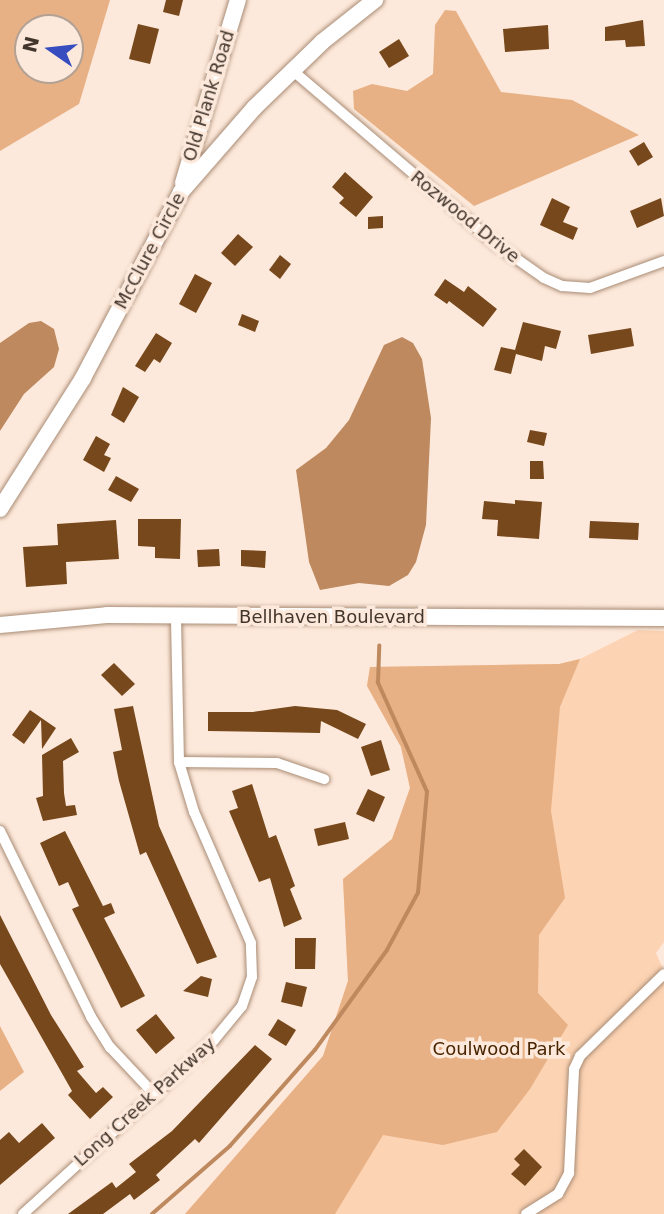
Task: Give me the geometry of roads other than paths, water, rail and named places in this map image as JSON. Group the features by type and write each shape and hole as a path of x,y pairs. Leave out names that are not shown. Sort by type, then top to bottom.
{"street":[{"name":"Old Plank Road","path":"181,192 238,0"},
{"name":"McClure Circle","path":"0,509 83,378 181,192 292,70 375,0"},
{"name":"Rozwood Drive","path":"292,70 497,244 544,278 562,286 590,288 664,261"},
{"name":"Bellhaven Boulevard","path":"0,625 72,617 176,615 664,618"},
{"name":"Long Creek Parkway","path":"23,1214 156,1096 230,1023 248,991 254,961 246,929 194,813 179,762 176,615"},
{"path":"179,762 277,763 324,779"},
{"path":"0,831 91,1017 110,1047 156,1096"},
{"path":"526,1214 558,1194 569,1173 574,1069 580,1056 664,974"}],"waterway":[{"path":"152,1214 230,1146 315,1050 387,950 418,893 427,792 378,683 379,646"}],"park label":[{"name":"Coulwood Park","path":"499,1049"}]}
